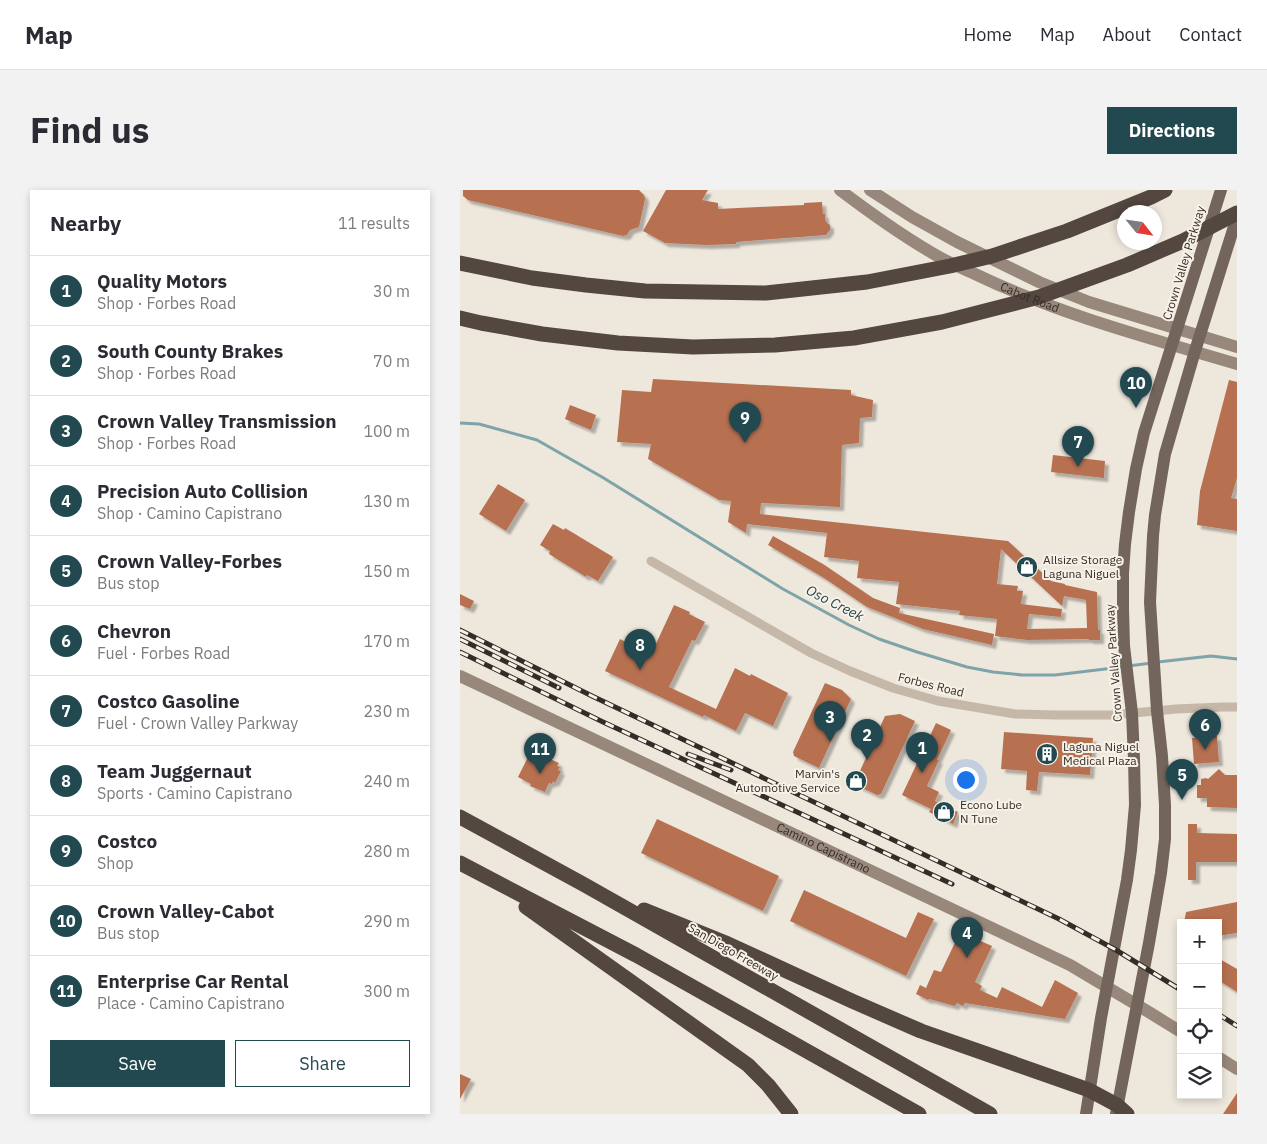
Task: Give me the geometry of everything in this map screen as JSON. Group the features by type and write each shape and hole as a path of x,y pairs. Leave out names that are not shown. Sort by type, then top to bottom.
{"highway":[{"path":"460,263 532,278 645,291 766,293 867,282 992,256 1066,231 1165,190"},
{"path":"460,318 542,334 693,347 775,346 854,338 942,322 1040,297 1127,265 1183,241 1237,213"},
{"name":"San Diego Freeway","path":"460,817 583,884 990,1114"},
{"path":"460,863 636,955 919,1114"},
{"path":"482,875 748,1065 768,1085 791,1114"},
{"path":"583,884 728,944 921,1031 1089,1090 1120,1111"}],"main road":[{"name":"Cabot Road","path":"840,190 903,236 942,259 986,280 1043,303 1106,325 1237,364"},
{"name":"Cabot Road","path":"870,190 934,230 1038,282 1089,302 1237,348"},
{"name":"Crown Valley Parkway","path":"1086,1114 1101,1018 1132,850 1135,805 1132,713 1124,646 1123,608 1123,573 1129,512 1144,433 1221,190"},
{"path":"1120,1111 1130,1035 1162,873 1165,839 1162,756 1150,602 1153,536 1165,454 1237,217"},
{"name":"Camino Capistrano","path":"460,676 1070,966 1177,1030"},
{"path":"1222,1060 1237,1069"}],"street":[{"name":"Forbes Road","path":"650,561 811,653 893,688 938,701 1015,714 1056,716 1112,715 1237,707"}],"building":[{"path":"463,190 639,190 645,199 639,227 630,230 627,235 623,236 468,200 463,196"},
{"path":"666,190 708,190 702,200 718,203 718,209 804,205 804,203 822,202 823,214 825,214 825,219 830,225 830,230 826,235 736,242 736,244 665,243 643,231"},
{"path":"653,379 851,390 851,395 873,400 872,417 860,418 859,443 842,445 840,507 761,503 760,514 1008,541 1051,581 1097,592 1100,640 1027,640 995,636 997,619 959,615 960,611 896,604 899,582 857,578 859,561 824,557 827,533 747,524 746,533 728,522 731,501 719,500 648,459 651,444 617,442 622,390 651,392","holes":["1001,549 1062,606 1064,596 1086,600 1087,628 1027,629 1029,614 1061,617 1062,609 1021,604 1023,591 1017,591 1018,586 997,584"]},
{"path":"1229,380 1237,382 1237,478 1231,498 1237,499 1237,531 1197,525 1200,491"},
{"path":"570,405 596,415 591,430 565,419"},
{"path":"1053,455 1105,461 1104,478 1051,472"},
{"path":"498,484 525,500 506,531 479,514"},
{"path":"553,524 564,530 565,528 613,557 598,581 587,575 586,577 549,554 550,551 540,545"},
{"path":"773,536 823,564 873,598 900,608 899,613 994,634 992,645 923,629 867,607 824,578 768,545"},
{"path":"460,594 474,601 470,609 460,605"},
{"path":"674,605 690,612 689,614 705,622 695,641 692,640 669,687 716,709 735,668 750,676 751,674 788,693 773,726 745,713 736,731 605,671 620,639 643,651 646,645 654,648"},
{"path":"825,683 842,690 851,699 819,768 794,756 793,752"},
{"path":"900,714 915,721 881,794 877,795 854,784 885,716"},
{"path":"936,723 951,730 927,786 939,792 935,801 958,812 953,824 929,812 931,809 902,795"},
{"name":"Laguna Niguel Medical Plaza","path":"1004,732 1093,738 1090,775 1039,772 1037,791 1026,790 1027,771 1001,769"},
{"path":"1217,736 1219,762 1194,764 1192,738"},
{"path":"534,752 542,756 543,754 559,763 557,766 560,767 558,770 561,771 555,783 553,781 552,784 549,783 545,792 530,786 531,784 518,777 529,755 532,757"},
{"path":"1219,769 1225,775 1237,775 1237,808 1207,807 1207,798 1197,798 1197,785 1201,785 1201,779 1208,779"},
{"path":"657,819 779,876 763,911 641,853"},
{"path":"1188,824 1197,824 1197,833 1237,834 1237,862 1196,862 1196,880 1188,880"},
{"path":"804,890 906,938 918,912 934,919 906,976 790,921"},
{"path":"1237,902 1237,933 1222,935 1222,919 1185,919 1186,912"},
{"path":"960,932 992,946 975,982 982,986 980,990 997,998 1002,987 1042,1007 1055,980 1078,993 1065,1019 965,1003 963,1006 957,1003 955,1006 928,1000 916,994 920,985 926,988 934,970 941,972"},
{"path":"1222,960 1237,969 1237,992 1222,983"},
{"path":"460,1074 471,1079 460,1099"},
{"path":"1237,1093 1237,1114 1223,1114"}],"waterway":[{"name":"Oso Creek","path":"460,423 479,424 537,440 602,477 783,589 879,639 967,667 993,672 1022,675 1055,675 1122,667"},
{"name":"Oso Creek","path":"1158,662 1211,656 1237,659"},
{"name":"Oso Creek","path":"1128,666 1152,663"}],"railway":[{"path":"460,630 592,696 1059,919 1116,950 1177,988"},
{"path":"460,639 559,688"},
{"path":"460,652 603,722 952,884"},
{"path":"688,754 731,770"},
{"path":"1222,1017 1237,1026"}],"place":[{"name":"Crown Valley-Cabot","path":"1136,408"},
{"name":"Costco","path":"745,443"},
{"name":"Costco Gasoline","path":"1078,467"},
{"name":"Allsize Storage Laguna Niguel","path":"1027,567"},
{"name":"Team Juggernaut","path":"640,670"},
{"name":"Crown Valley Transmission","path":"830,742"},
{"name":"Chevron","path":"1205,750"},
{"name":"Laguna Niguel Medical Plaza","path":"1047,754"},
{"name":"South County Brakes","path":"867,760"},
{"name":"Quality Motors","path":"922,773"},
{"name":"Enterprise Car Rental","path":"540,774"},
{"name":"Marvin's Automotive Service","path":"856,781"},
{"name":"Crown Valley-Forbes","path":"1182,800"},
{"name":"Econo Lube N Tune","path":"944,812"},
{"name":"Precision Auto Collision","path":"967,958"}]}
